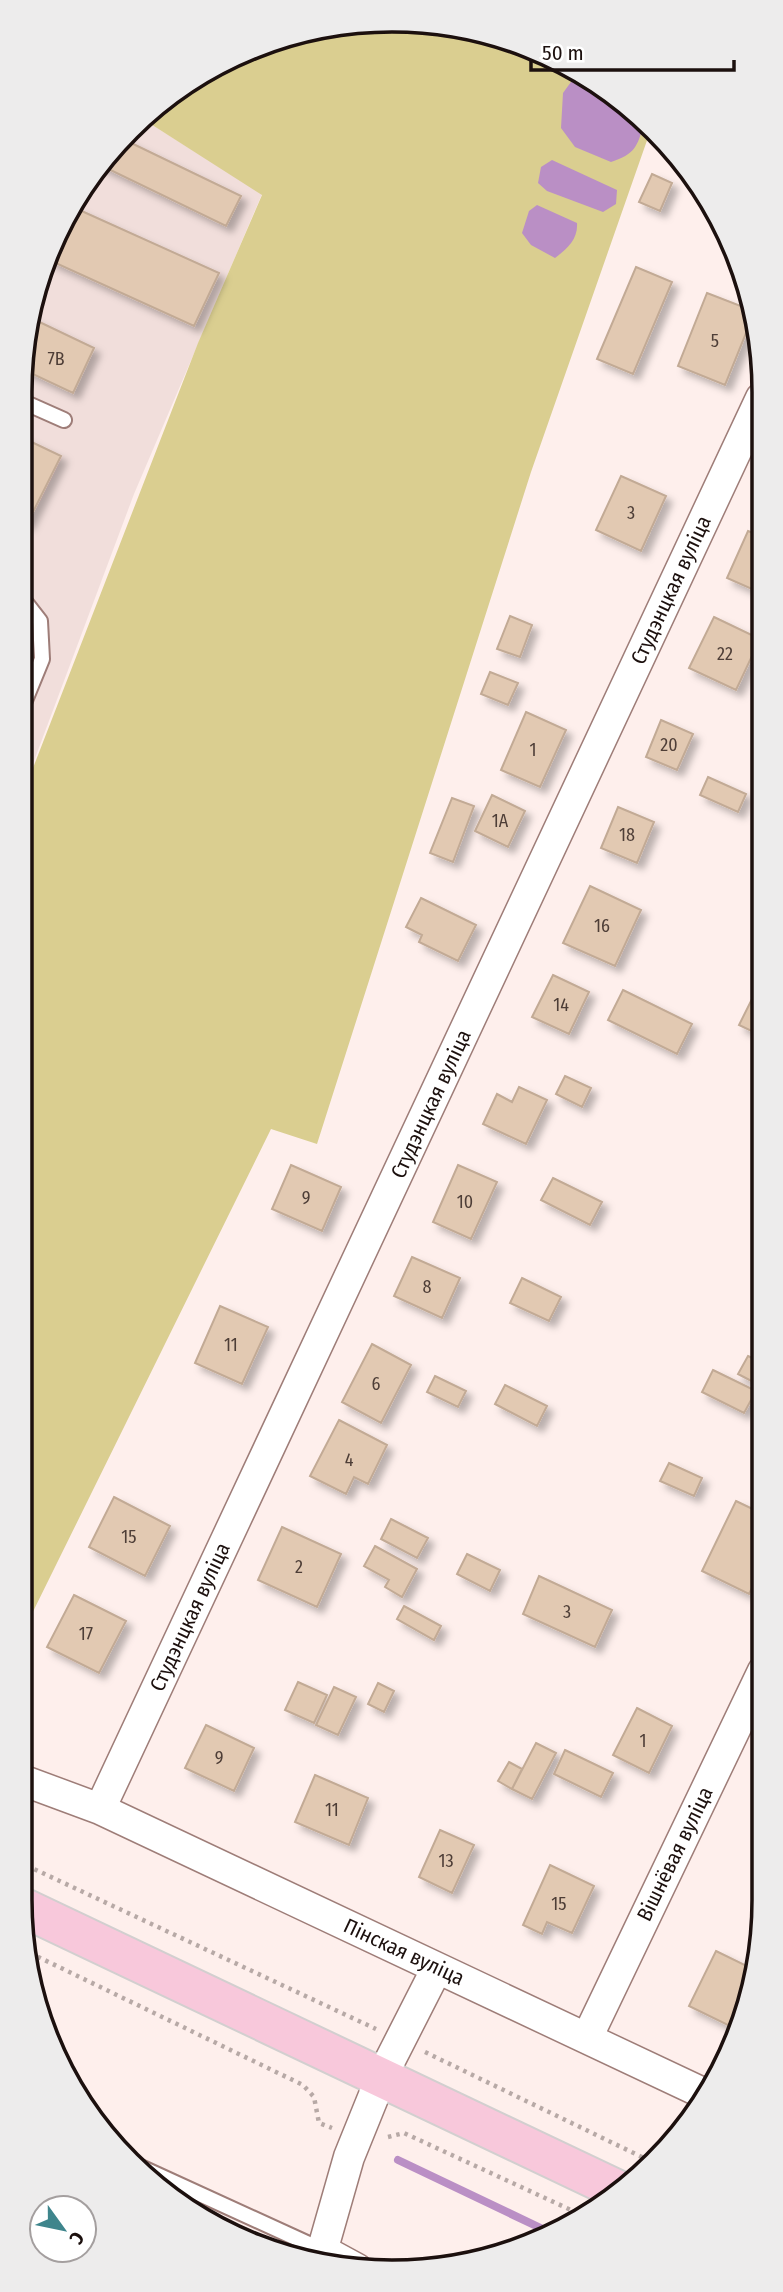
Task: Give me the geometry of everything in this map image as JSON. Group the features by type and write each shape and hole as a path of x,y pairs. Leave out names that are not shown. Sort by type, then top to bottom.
{"main road":[{"path":"32,1912 610,2186"}],"street":[{"name":"Студэнцкая вуліца","path":"100,1809 752,417"},
{"name":"Вішнёвая вуліца","path":"587,2038 752,1694"},
{"name":"Пінская вуліца","path":"32,1784 100,1809 697,2090"},
{"path":"322,2254 356,2139 381,2078 437,1968"}],"lane":[{"path":"32,406 64,420"},
{"path":"32,611 40,621 42,659 32,683"},
{"path":"162,2178 312,2252"}],"path":[{"path":"32,1869 400,2040 643,2158"},
{"path":"36,1956 303,2085 314,2098 319,2123 379,2147 388,2136 404,2133 573,2212"}],"shaded area":[{"path":"368,32 415,32 485,44 529,59 572,80 611,106 648,139 531,472 317,1144 271,1129 32,1614 32,771 198,343 262,195 151,124 191,92 232,69 276,51 321,38"},
{"path":"572,80 611,106 641,132 634,149 611,162 575,147 561,128 563,93"},
{"path":"151,124 262,194 134,494 32,766 32,368 38,321 59,254 80,211 106,172"},
{"path":"552,160 617,190 616,204 603,212 547,191 538,183 541,167"},
{"path":"537,205 577,223 576,234 571,243 555,258 531,245 522,233 529,211"}],"building":[{"path":"131,143 241,196 226,226 108,169"},
{"path":"652,174 672,183 660,211 639,202"},
{"path":"80,210 219,273 194,326 56,263"},
{"path":"636,267 672,282 633,374 597,359"},
{"path":"707,293 741,306 746,332 725,385 678,366"},
{"path":"38,321 94,348 73,393 32,374"},
{"path":"32,442 61,456 32,514"},
{"path":"621,476 666,496 641,551 596,530"},
{"path":"748,531 752,533 752,589 727,578"},
{"path":"510,616 532,625 520,657 497,649"},
{"path":"714,617 752,635 752,656 736,690 689,668"},
{"path":"490,672 518,683 508,705 481,694"},
{"path":"526,712 566,730 540,787 501,770"},
{"path":"661,720 693,734 677,770 646,757"},
{"path":"708,777 746,794 738,812 700,795"},
{"path":"492,795 525,811 508,847 475,831"},
{"path":"452,798 474,806 453,862 430,853"},
{"path":"618,807 654,822 637,863 601,848"},
{"path":"590,886 641,910 615,966 563,943"},
{"path":"421,898 476,925 458,961 419,942 422,935 406,927"},
{"path":"553,975 589,992 569,1034 532,1017"},
{"path":"623,990 692,1024 677,1054 608,1020"},
{"path":"752,999 752,1031 739,1025"},
{"path":"565,1076 591,1088 582,1107 556,1094"},
{"path":"519,1087 547,1100 526,1144 483,1124 497,1094 512,1102"},
{"path":"291,1165 341,1187 322,1231 272,1209"},
{"path":"458,1165 497,1182 471,1239 433,1222"},
{"path":"553,1178 602,1202 590,1225 541,1200"},
{"path":"412,1257 460,1278 442,1318 394,1296"},
{"path":"522,1278 561,1297 549,1321 510,1303"},
{"path":"220,1306 268,1327 242,1384 195,1363"},
{"path":"372,1344 411,1365 381,1423 342,1402"},
{"path":"748,1356 752,1358 752,1381 738,1374"},
{"path":"713,1370 752,1389 752,1398 744,1413 702,1392"},
{"path":"435,1376 466,1391 458,1407 427,1392"},
{"path":"505,1385 547,1406 537,1426 495,1404"},
{"path":"339,1420 387,1445 368,1484 354,1477 346,1494 310,1476"},
{"path":"669,1463 702,1478 694,1496 660,1481"},
{"path":"114,1497 170,1526 145,1576 89,1547"},
{"path":"736,1501 752,1509 752,1588 749,1594 702,1571"},
{"path":"391,1519 428,1538 417,1558 381,1539"},
{"path":"282,1527 341,1554 317,1607 258,1580"},
{"path":"375,1546 417,1569 402,1597 385,1587 389,1580 364,1566"},
{"path":"467,1554 500,1570 490,1591 457,1574"},
{"path":"539,1576 612,1610 595,1647 523,1614"},
{"path":"74,1595 126,1621 99,1673 47,1647"},
{"path":"404,1606 441,1626 434,1640 397,1619"},
{"path":"298,1682 327,1695 314,1723 285,1710"},
{"path":"378,1683 394,1691 384,1712 368,1704"},
{"path":"334,1687 356,1697 338,1735 316,1725"},
{"path":"637,1708 672,1726 649,1773 613,1755"},
{"path":"206,1725 254,1748 234,1791 185,1768"},
{"path":"536,1743 556,1753 532,1799 512,1789"},
{"path":"565,1750 613,1773 601,1797 554,1774"},
{"path":"509,1762 522,1769 512,1789 498,1781"},
{"path":"315,1775 368,1798 349,1845 295,1822"},
{"path":"440,1830 474,1845 452,1893 419,1877"},
{"path":"550,1865 594,1886 572,1933 547,1922 542,1934 523,1925"},
{"path":"716,1951 746,1965 729,2025 689,2006"}],"waterway":[{"path":"398,2160 540,2228"}]}
